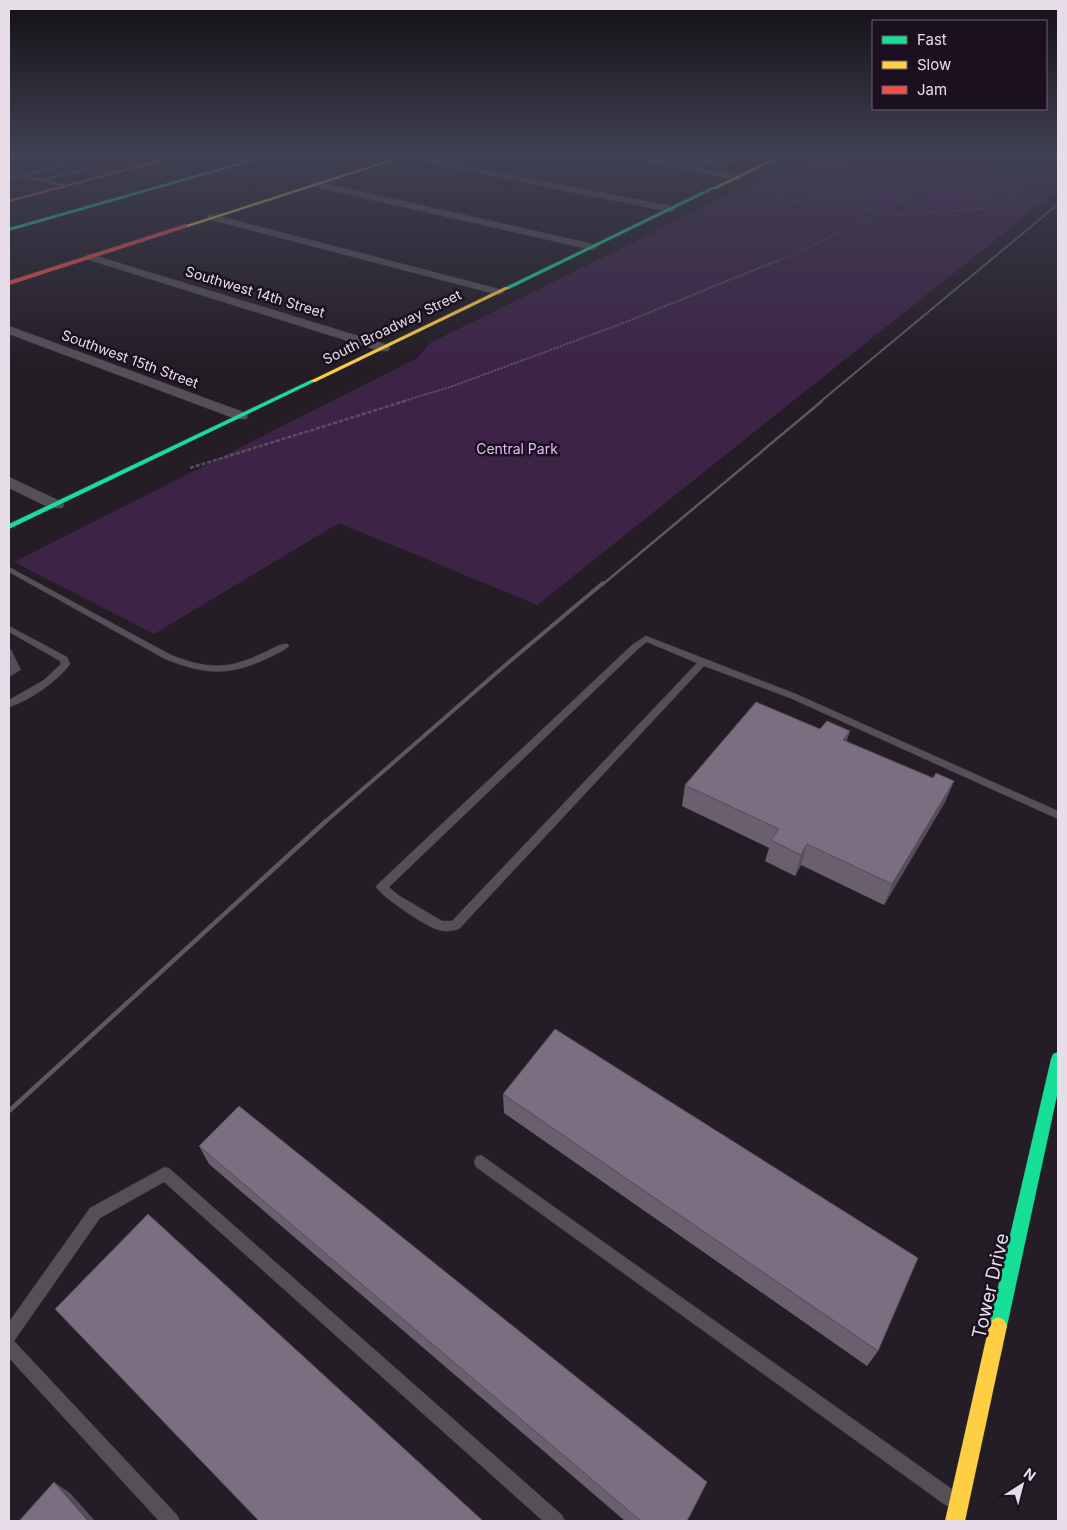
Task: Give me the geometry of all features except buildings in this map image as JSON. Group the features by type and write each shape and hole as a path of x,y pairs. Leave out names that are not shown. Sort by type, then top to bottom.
{"main road":[{"path":"9,230 29,224"},
{"path":"9,283 189,224"},
{"name":"South Broadway Street","path":"9,527 639,224"},
{"name":"Tower Drive","path":"955,1521 1058,1059"}],"street":[{"path":"239,224 499,292"},
{"path":"493,224 593,247"},
{"name":"Southwest 14th Street","path":"90,257 384,348"},
{"name":"Southwest 15th Street","path":"9,330 241,416"},
{"path":"9,482 56,505"}],"lane":[{"path":"9,568 168,657 191,667 229,670 242,667 285,646"},
{"path":"9,629 64,659 66,664 62,671 51,679 9,704"},
{"path":"703,662 455,926 440,926 394,898 382,887 636,647 646,640 793,696 1058,815"},
{"path":"481,1162 959,1505"},
{"path":"9,1335 95,1213 165,1174 556,1521"},
{"path":"9,1347 171,1521"}],"path":[{"path":"190,468 453,386 626,322 767,266 857,224"}],"green space":[{"name":"Central Park","path":"669,224 1015,224 537,605 339,523 154,634 14,562 417,358 430,343"}],"railway":[{"path":"820,402 1033,224"},
{"path":"602,585 822,401"},
{"path":"325,822 603,583"},
{"path":"9,1111 326,821"}],"traffic: fast":[{"path":"9,230 29,224"},
{"path":"507,288 639,224"},
{"path":"9,527 313,381"},
{"path":"998,1326 1058,1059"}],"traffic: slow":[{"path":"186,226 191,224"},
{"path":"313,381 507,288"},
{"path":"955,1521 998,1326"}],"traffic: jam":[{"path":"9,283 186,226"}]}
